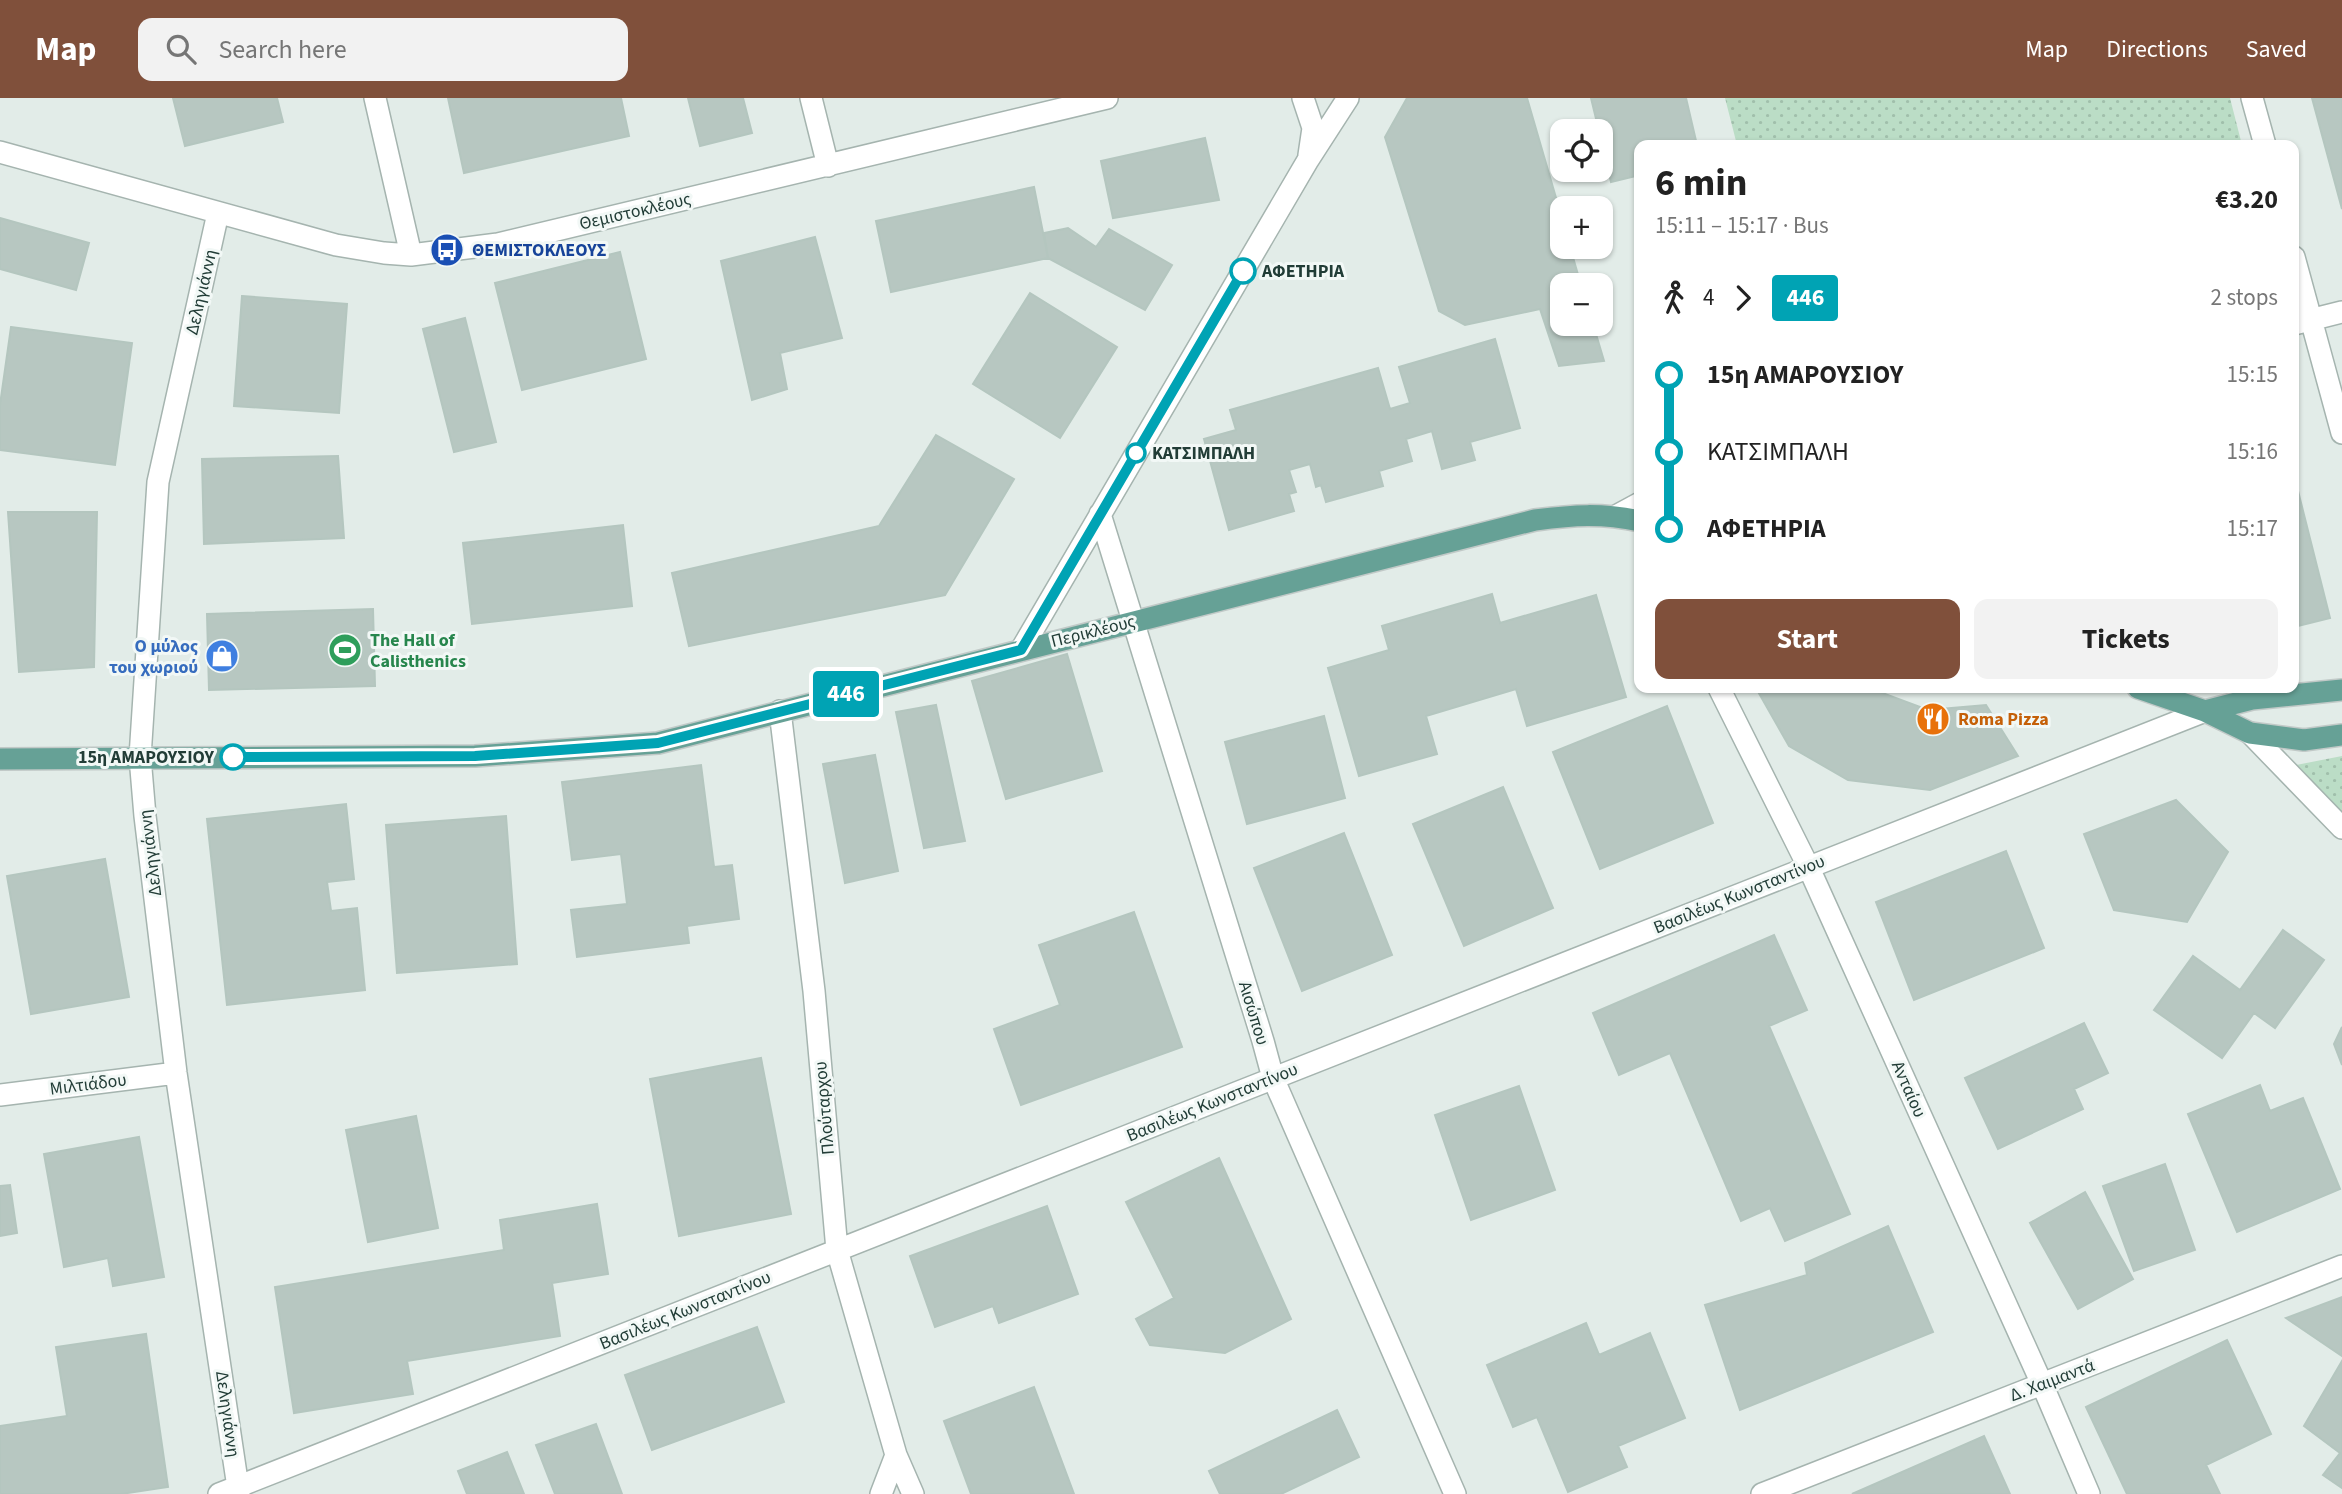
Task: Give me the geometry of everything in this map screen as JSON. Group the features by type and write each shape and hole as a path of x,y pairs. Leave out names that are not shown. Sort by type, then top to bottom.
{"main road":[{"name":"Περικλέους","path":"0,759 475,756 658,743 1535,520 1579,514 1634,520"},
{"path":"2205,710 2252,699 2342,690"},
{"path":"2153,693 2205,710 2250,733 2304,740 2342,735"}],"street":[{"path":"374,98 411,255"},
{"path":"811,98 828,166"},
{"name":"Θεμιστοκλέους","path":"0,152 336,246 411,255 498,244 1107,98"},
{"path":"1303,98 1313,128 1308,160"},
{"path":"1021,650 1308,160 1348,98"},
{"path":"2252,98 2264,140"},
{"name":"Δεληγιάννη","path":"218,213 158,482 140,757 176,1073 232,1491"},
{"path":"2299,298 2302,322 2342,433"},
{"path":"2302,322 2342,312"},
{"path":"1616,516 1634,506"},
{"name":"Αισώπου","path":"1100,514 1255,1015 1272,1078 1455,1494"},
{"name":"Ανταίου","path":"1722,693 1808,866 2089,1494"},
{"name":"Βασιλέως Κωνσταντίνου","path":"232,1491 2205,710"},
{"name":"Πλούταρχου","path":"780,711 814,991 837,1250 897,1455 913,1494"},
{"path":"2250,733 2342,828"},
{"name":"Μιλτιάδου","path":"0,1095 176,1073"},
{"name":"Δ. Χαιμαντά","path":"1762,1494 2342,1266"},
{"path":"881,1494 897,1455"}],"green space":[{"path":"1725,98 2230,98 2241,140 1736,140"},
{"path":"2342,756 2342,818 2286,767"}],"building":[{"path":"173,98 277,98 283,122 185,146"},
{"path":"448,98 621,98 629,136 464,173"},
{"path":"688,98 743,98 752,133 700,146"},
{"path":"1407,98 1527,98 1555,196 1550,196 1550,259 1573,259 1578,273 1550,273 1550,336 1597,336 1604,361 1559,366 1540,309 1465,325 1439,311 1385,137"},
{"path":"1591,98 1686,98 1696,140 1634,140 1634,176 1613,182 1613,119 1596,119"},
{"path":"2312,98 2342,98 2342,209"},
{"path":"1205,138 1219,200 1113,218 1101,161"},
{"path":"1034,187 1048,258 891,292 876,221"},
{"path":"0,218 89,243 76,290 0,269"},
{"path":"1068,228 1096,247 1109,229 1172,265 1145,310 1048,258 1044,233"},
{"path":"815,237 842,338 780,353 787,389 752,400 721,261"},
{"path":"620,252 646,359 522,390 495,283"},
{"path":"1030,293 1117,347 1060,438 973,384"},
{"path":"242,296 347,304 339,413 234,406"},
{"path":"465,318 496,442 454,452 423,329"},
{"path":"11,327 132,343 115,465 0,450 0,405"},
{"path":"1495,339 1520,428 1470,442 1475,460 1442,469 1432,431 1406,439 1412,461 1379,471 1383,486 1326,502 1321,485 1316,487 1310,464 1289,470 1296,492 1289,494 1294,511 1229,530 1204,439 1236,430 1230,410 1378,368 1390,409 1410,403 1399,367"},
{"path":"936,435 1014,479 945,595 689,646 672,573 879,526"},
{"path":"338,456 344,538 204,544 202,459"},
{"path":"2299,495 2330,618 2299,626"},
{"path":"8,512 97,512 94,667 19,672"},
{"path":"623,525 632,606 472,624 463,543"},
{"path":"1492,594 1500,623 1596,595 1626,697 1527,726 1516,689 1426,716 1437,754 1359,776 1328,668 1389,650 1382,626"},
{"path":"373,609 375,686 209,690 207,614"},
{"path":"1067,654 1102,771 1006,799 972,681"},
{"path":"1759,693 1882,693 1928,710 1986,705 2018,756 1930,790 1848,780 1789,746"},
{"path":"936,705 965,841 924,848 896,712"},
{"path":"1667,706 1713,823 1600,869 1553,752"},
{"path":"1324,716 1345,798 1247,824 1225,742"},
{"path":"875,755 898,871 845,883 823,764"},
{"path":"701,765 714,867 732,865 739,919 687,926 689,943 577,957 571,910 627,904 621,854 572,860 562,782"},
{"path":"1503,787 1553,908 1464,946 1413,824"},
{"path":"2176,800 2228,852 2187,922 2114,910 2084,834"},
{"path":"346,804 354,879 327,882 331,911 357,908 365,990 227,1005 207,819"},
{"path":"506,816 517,964 397,973 386,825"},
{"path":"1344,833 1392,955 1302,991 1254,868"},
{"path":"2006,851 2044,948 1914,1000 1876,902"},
{"path":"105,859 129,997 31,1014 7,876"},
{"path":"1134,912 1182,1047 1021,1105 994,1029 1060,1005 1039,945"},
{"path":"2283,930 2324,960 2275,1028 2254,1013 2222,1058 2154,1010 2193,956 2240,990"},
{"path":"1774,935 1807,1010 1769,1026 1850,1214 1785,1241 1770,1208 1741,1221 1670,1053 1619,1075 1593,1013"},
{"path":"2084,1023 2108,1073 2074,1089 2083,1109 1998,1149 1965,1078"},
{"path":"2342,1027 2342,1065 2334,1044"},
{"path":"761,1058 791,1214 679,1236 650,1079"},
{"path":"2260,1085 2270,1111 2303,1098 2340,1189 2237,1232 2188,1114"},
{"path":"1519,1086 1555,1190 1471,1220 1435,1115"},
{"path":"416,1116 438,1228 368,1242 346,1130"},
{"path":"139,1137 164,1277 113,1286 108,1258 64,1267 44,1154"},
{"path":"1219,1158 1291,1319 1225,1353 1150,1345 1136,1319 1174,1298 1126,1202"},
{"path":"2165,1164 2195,1250 2134,1271 2103,1186"},
{"path":"10,1185 17,1233 0,1236 0,1186"},
{"path":"2085,1192 2133,1279 2078,1309 2030,1223"},
{"path":"597,1204 608,1274 552,1283 560,1336 407,1361 413,1394 294,1413 275,1287 504,1250 500,1220"},
{"path":"1047,1206 1078,1294 999,1323 993,1306 935,1327 910,1256"},
{"path":"1888,1226 1933,1332 1740,1410 1705,1305 1807,1275 1805,1263"},
{"path":"2342,1297 2342,1356 2286,1318"},
{"path":"1586,1323 1599,1355 1650,1333 1685,1418 1618,1446 1627,1467 1568,1492 1537,1417 1513,1427 1487,1365"},
{"path":"757,1327 784,1402 652,1450 625,1375"},
{"path":"146,1334 168,1487 121,1494 0,1494 0,1426 67,1416 56,1347"},
{"path":"2227,1340 2271,1434 2206,1465 2220,1494 2127,1494 2086,1407"},
{"path":"2342,1361 2342,1488 2323,1475 2340,1453 2304,1426"},
{"path":"1034,1387 1074,1494 971,1494 944,1421"},
{"path":"1337,1410 1359,1457 1281,1494 1220,1494 1209,1471"},
{"path":"596,1424 622,1494 555,1494 536,1445"},
{"path":"1984,1436 2010,1494 1852,1494"},
{"path":"507,1452 524,1494 467,1494 458,1471"}],"bus line":[{"name":"446","path":"233,757 475,756 658,743 1021,650 1243,271"}],"place":[{"name":"ΘΕΜΙΣΤΟΚΛΕΟΥΣ","path":"447,250"},
{"name":"ΑΦΕΤΗΡΙΑ","path":"1243,271"},
{"name":"ΚΑΤΣΙΜΠΑΛΗ","path":"1136,453"},
{"name":"The Hall of Calisthenics","path":"345,650"},
{"name":"Ο μύλος του χωριού","path":"222,656"},
{"name":"Roma Pizza","path":"1933,719"},
{"name":"15η ΑΜΑΡΟΥΣΙΟΥ","path":"233,757"}]}
